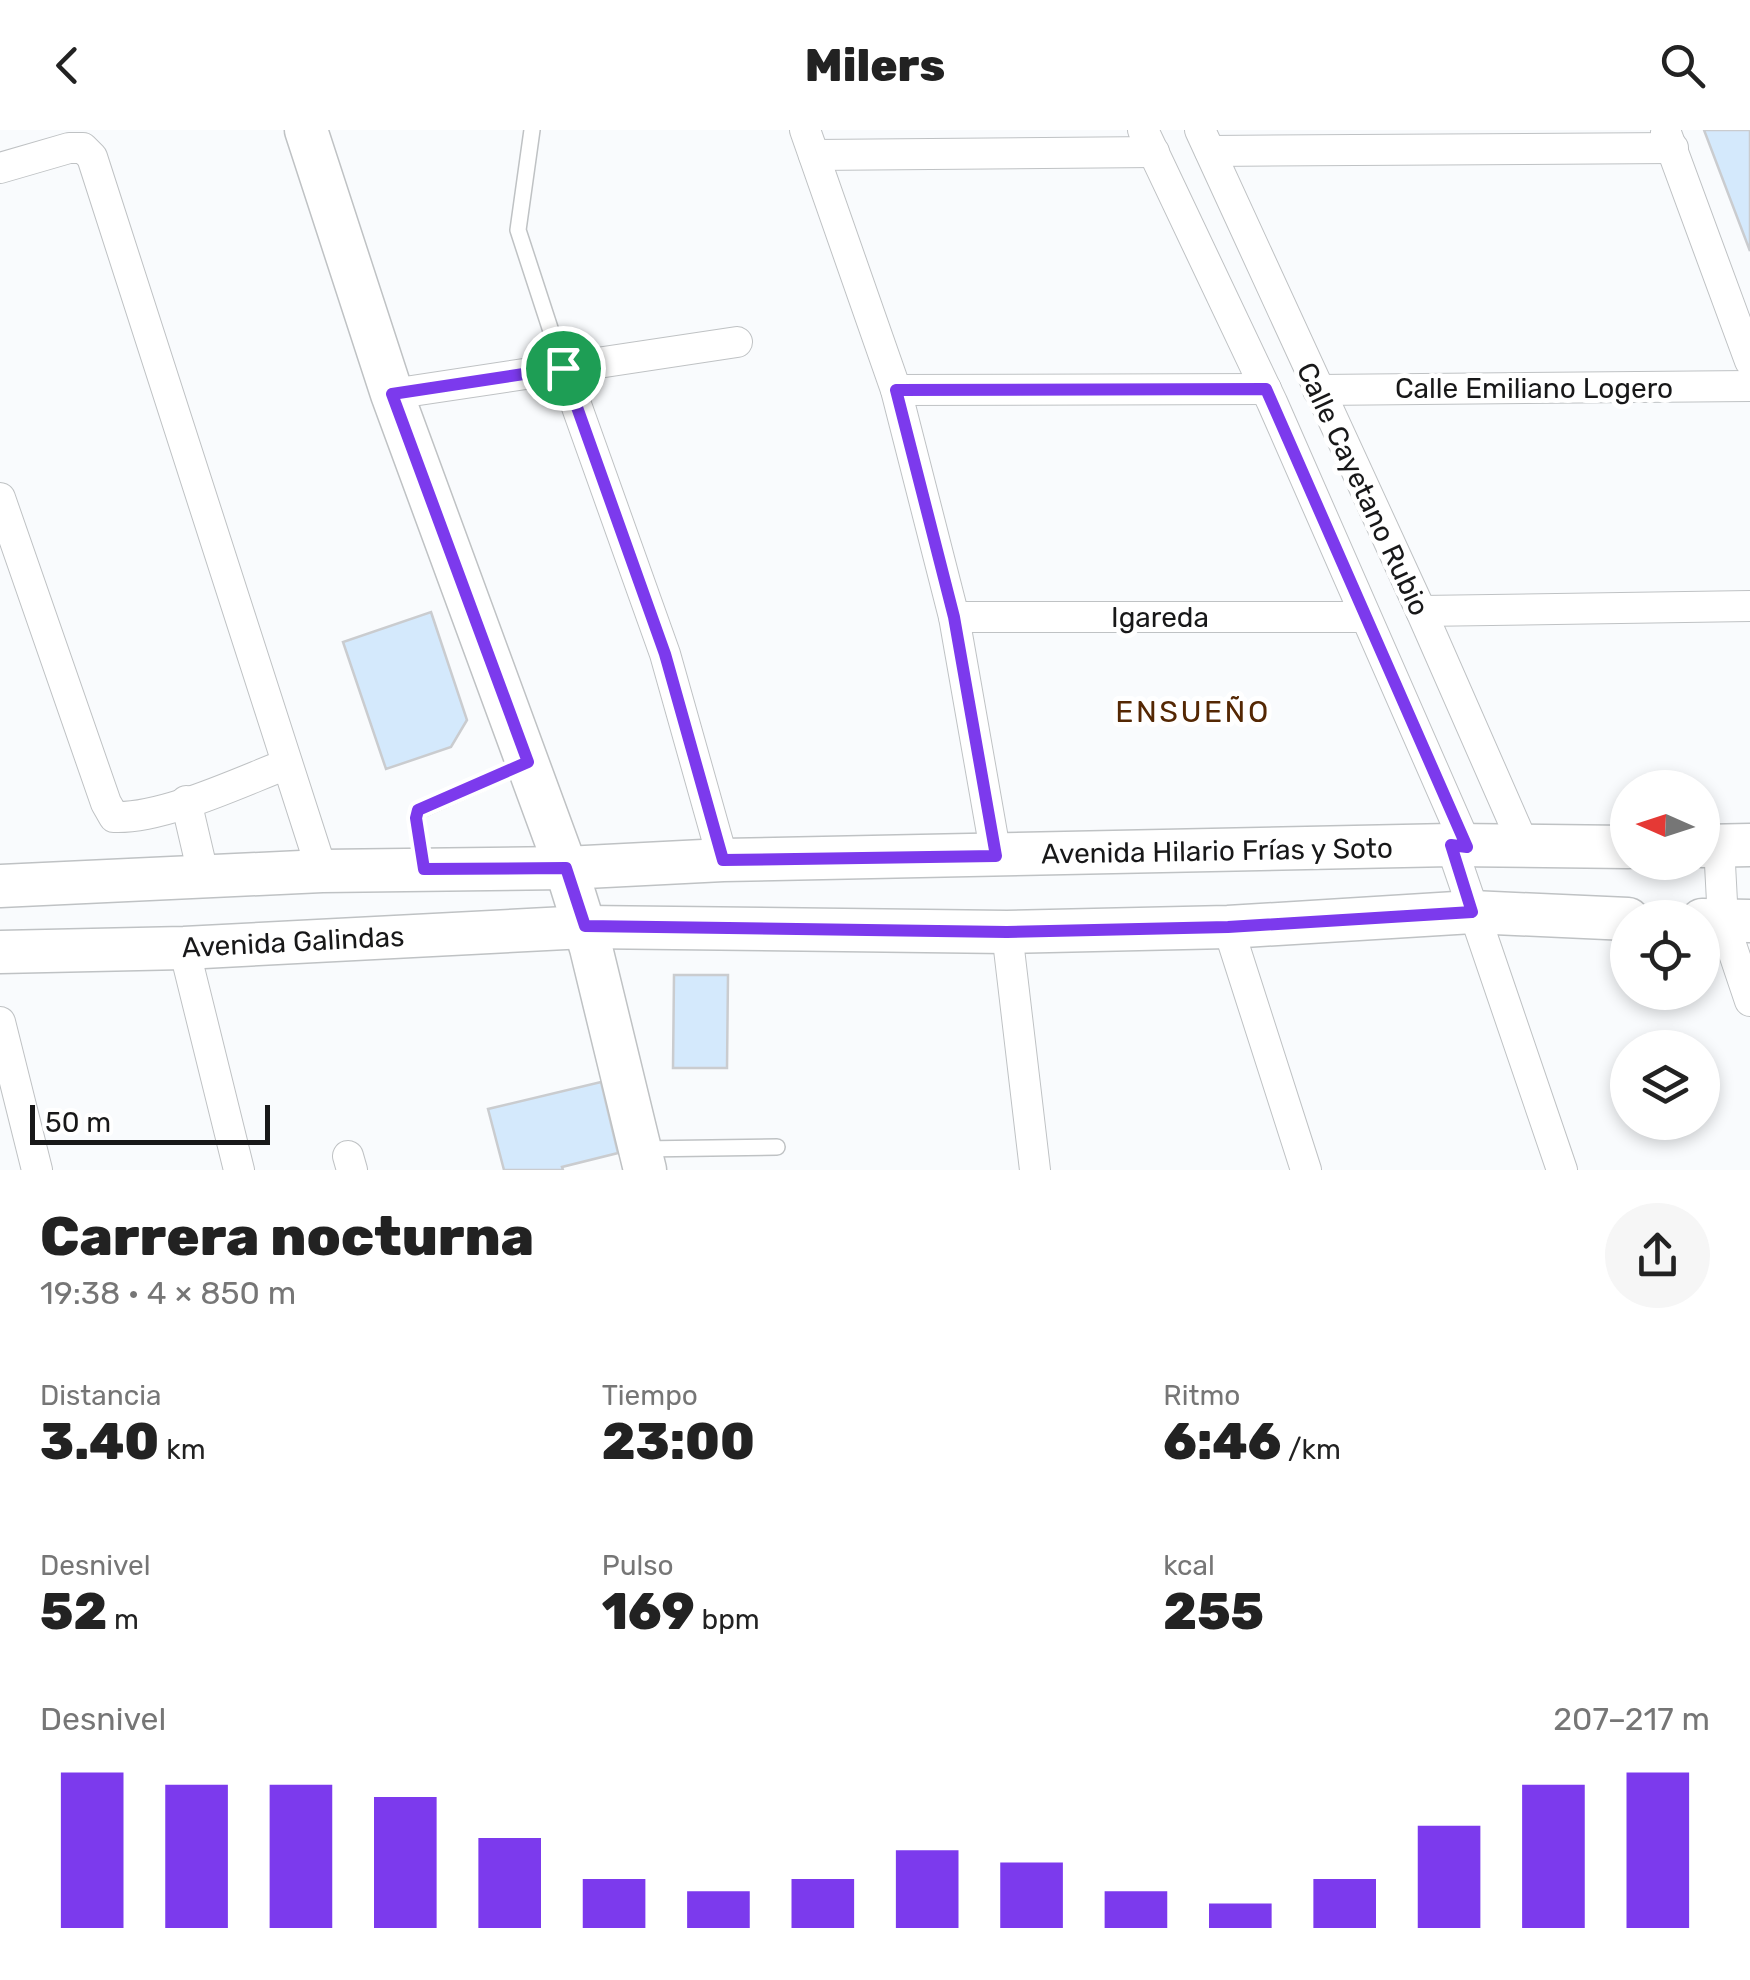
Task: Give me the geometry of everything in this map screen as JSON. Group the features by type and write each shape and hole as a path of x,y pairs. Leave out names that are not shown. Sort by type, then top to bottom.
{"street":[{"path":"306,130 392,394 585,926 643,1159"},
{"path":"1205,140 1669,139 1750,361"},
{"name":"Calle Cayetano Rubio","path":"1205,140 1525,848"},
{"path":"996,856 954,617 896,390 810,142 1148,141"},
{"name":"Calle Cayetano Rubio","path":"1148,141 1266,389 1459,846 1472,912 1562,1170"},
{"path":"0,168 70,148 82,148 92,157 322,871"},
{"path":"392,394 738,342"},
{"path":"563,368 665,654 723,860"},
{"name":"Calle Emiliano Logero","path":"1318,390 1750,386"},
{"path":"896,390 1266,389"},
{"path":"0,498 106,803 114,816 132,818 186,802 287,764"},
{"path":"1421,611 1750,606"},
{"name":"Igareda","path":"954,617 1365,617"},
{"path":"186,802 204,878"},
{"path":"1724,845 1725,921 1750,1001"},
{"name":"Avenida Hilario Frías y Soto","path":"566,868 723,860 1610,846"},
{"path":"0,886 322,871 566,868"},
{"path":"585,926 1007,932 1228,927 1472,912 1610,918"},
{"name":"Avenida Galindas","path":"0,952 184,948 585,926"},
{"path":"1228,927 1306,1170"},
{"path":"1007,932 1035,1170"},
{"path":"184,948 239,1170"},
{"path":"0,1022 37,1170"}],"lane":[{"path":"532,130 518,230 563,368"},
{"path":"424,869 418,810 528,762"},
{"path":"643,1159 777,1147"}],"building":[{"path":"1704,130 1750,130 1750,251"},
{"path":"431,612 467,720 451,747 386,769 343,642"},
{"path":"674,975 728,975 727,1068 673,1068"},
{"path":"601,1082 618,1153 562,1167 563,1170 504,1170 488,1109"}],"district":[{"name":"ENSUEÑO","path":"1193,712"}],"route":[{"path":"563,368 665,654 723,860 996,856 954,617 896,390 1266,389 1467,847 1451,845 1472,912 1228,927 1007,932 585,926 566,868 424,869 418,810 528,762 392,394 563,368"}]}
